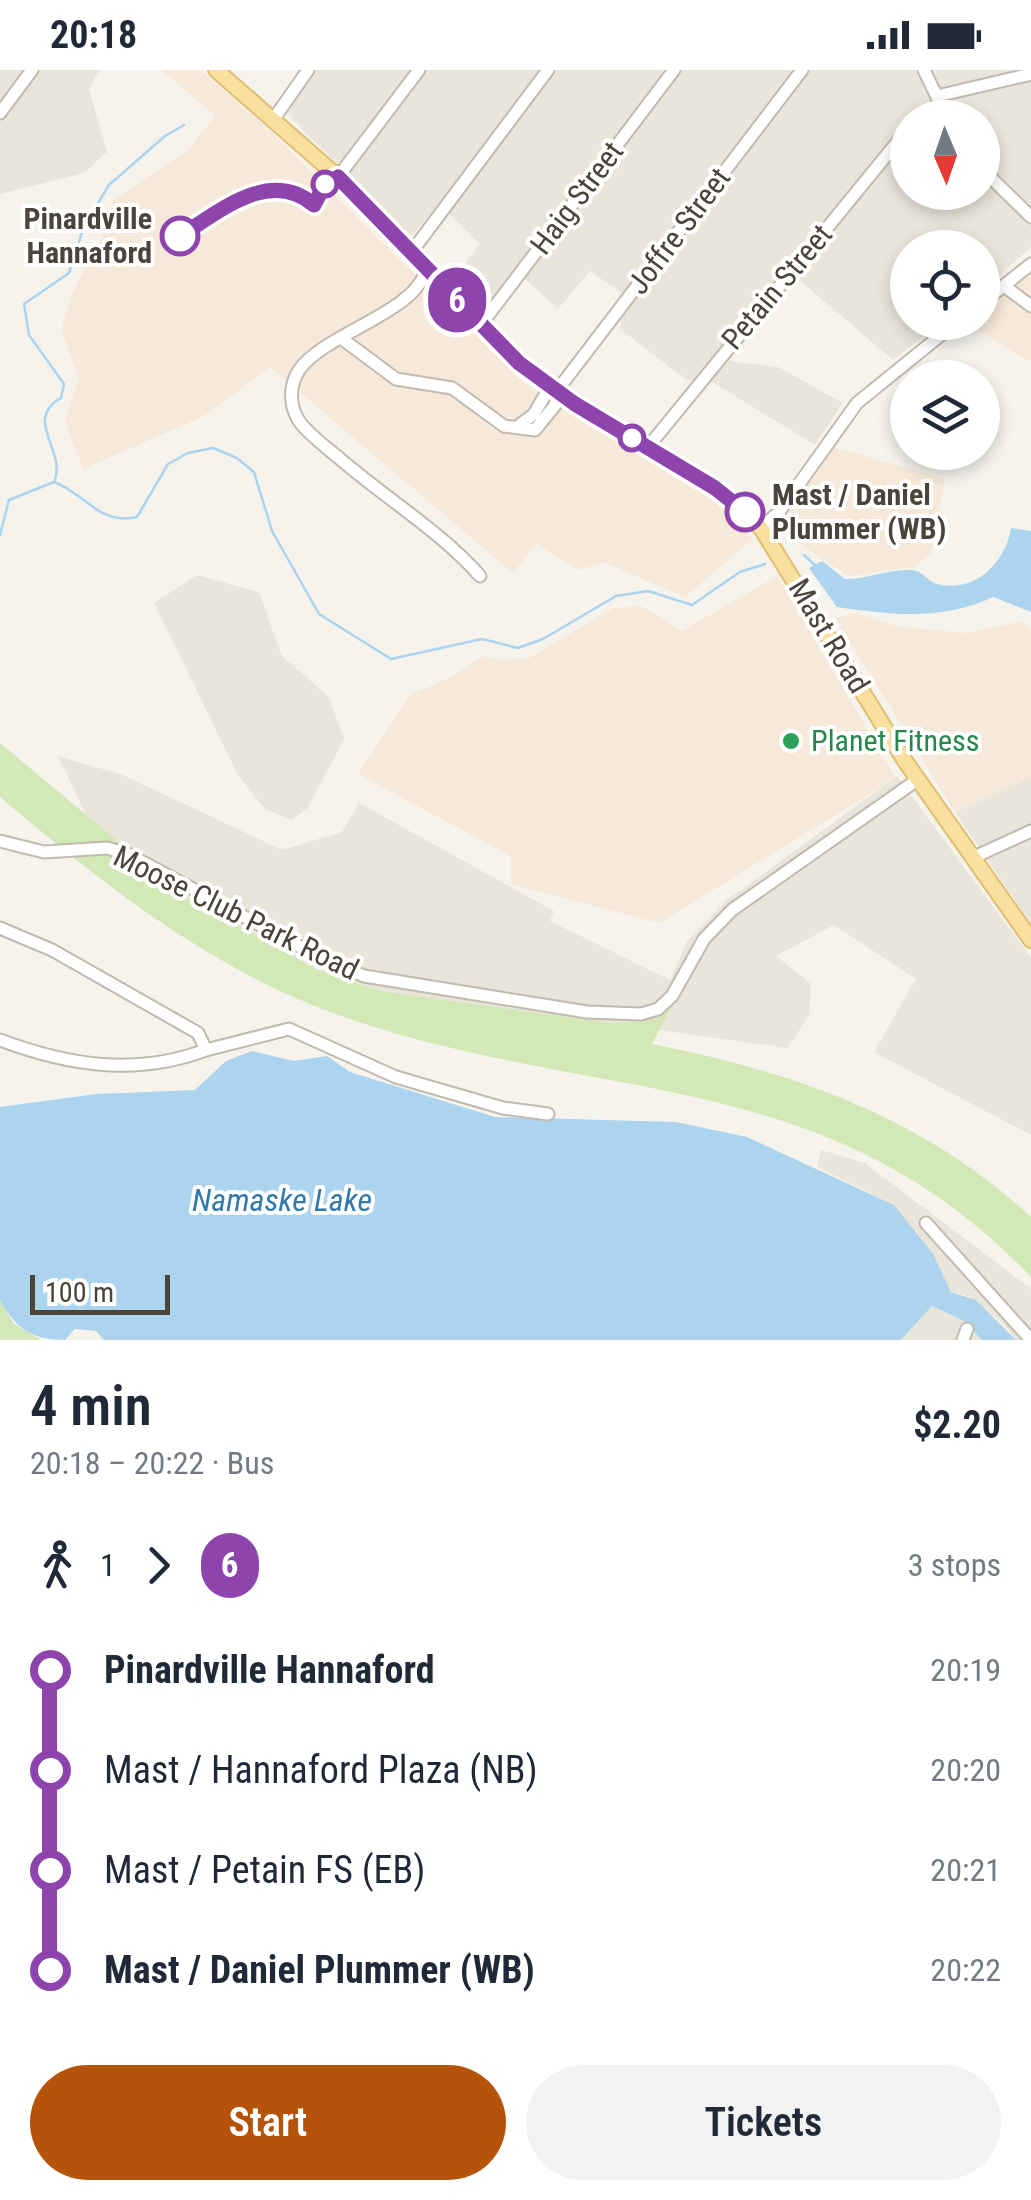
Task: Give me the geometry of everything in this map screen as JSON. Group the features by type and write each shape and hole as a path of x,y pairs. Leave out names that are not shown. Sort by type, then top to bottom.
{"main road":[{"name":"Mast Road","path":"216,70 338,177 413,250 480,326 556,392 715,488 761,528 918,780 1031,940"}],"street":[{"path":"0,113 32,70"},
{"path":"273,120 308,70"},
{"path":"338,177 419,70"},
{"path":"413,250 548,70"},
{"name":"Haig Street","path":"480,326 674,70"},
{"name":"Joffre Street","path":"556,392 802,70"},
{"path":"924,70 939,100"},
{"path":"937,96 1031,74"},
{"name":"Petain Street","path":"648,448 890,151"},
{"path":"1000,187 1031,217"},
{"path":"1000,289 1031,264"},
{"path":"428,266 418,289 310,358 296,376 292,403 298,419 361,477 450,544 480,576"},
{"path":"1004,286 1031,306"},
{"path":"341,338 396,379 452,388 504,426 516,428 535,430 556,404 556,392 545,396 534,414 516,428"},
{"path":"761,528 778,512 856,403 935,340"},
{"name":"Moose Club Park Road","path":"0,842 44,852 106,848 128,854 322,960 364,976 586,1012 641,1014 664,1004 704,939 732,910 918,780"},
{"path":"972,858 1031,830"},
{"path":"0,928 52,950 198,1033 206,1050"},
{"path":"0,1040 64,1062 124,1066 167,1063 289,1029 384,1073 503,1108 548,1114"},
{"path":"926,1223 1031,1340"}],"shaded area":[{"path":"0,70 99,70 89,89 107,152 84,173 0,194"},
{"path":"162,70 200,70 267,128 528,387 714,501 753,539 685,597 603,562 579,570 536,544 513,573 270,367 204,416 83,469 65,421 79,378 61,330 72,294 105,231 113,200 186,152 215,116"},
{"path":"310,70 1031,70 1031,247 1000,275 1000,230 890,230 890,340 919,340 893,360 797,278 729,361 778,367 843,403 815,445 714,383 687,380 620,329 623,294 590,271 558,309 515,270 483,312 454,276 480,244 439,204 411,237 287,114"},
{"path":"1031,272 1031,362 994,340 1000,340 1000,297"},
{"path":"830,446 890,463 890,470 914,470 945,479 932,552 915,567 848,576 782,532 783,521"},
{"path":"197,575 259,592 282,656 329,697 344,739 307,809 291,820 265,809 238,775 154,603"},
{"path":"777,576 896,778 659,923 511,884 511,856 358,774 411,694 452,677 483,656 499,660 529,658 613,608 641,606 682,631"},
{"path":"856,613 898,627 968,633 1023,621 1031,631 1031,777 955,812 835,618"},
{"path":"58,756 123,775 282,850 342,832 359,803 554,911 550,921 670,980 687,941 726,901 897,776 1031,958 1031,1135 874,1052 916,979 834,925 776,956 811,984 809,1015 788,1048 380,991 316,969 127,864 86,815"},
{"path":"1031,777 1031,924 955,812"},
{"path":"821,1150 865,1163 1031,1289 1031,1340 1016,1340 1004,1324 968,1296 952,1292 894,1205 817,1167"},
{"path":"932,1306 962,1320 982,1340 901,1340"}],"green space":[{"path":"0,743 114,838 127,864 316,969 380,991 610,1023 647,1021 673,1004 652,1044 756,1069 854,1104 901,1126 990,1182 1031,1217 1031,1277 954,1208 874,1159 793,1124 709,1100 443,1046 350,1019 254,978 165,925 81,864 0,797"},
{"path":"0,1301 14,1324 41,1340 0,1340"}],"water":[{"path":"1011,528 1031,531 1031,612 993,597 936,613 897,614 837,607 809,568 822,561 845,579 908,570 937,584 964,584 976,580 995,563"},
{"name":"Namaske Lake","path":"252,1051 294,1061 327,1056 350,1072 495,1117 676,1122 747,1137 894,1205 933,1254 951,1292 976,1300 1016,1340 982,1340 962,1320 932,1306 901,1340 104,1340 96,1331 75,1329 65,1340 43,1338 19,1326 0,1301 0,1107 96,1094 195,1090 226,1061"}],"waterway":[{"path":"54,482 56,459 45,416 61,398 64,384 29,335 24,304 69,273 84,226 109,185 165,136 184,125"},
{"path":"0,535 9,500 54,482 102,513 124,519 137,517 168,464 188,453 213,448 237,458 254,472 272,531 319,614 391,659 482,639 518,648 543,639 616,596 648,591 692,605 740,572 765,564"},
{"path":"804,555 816,566"}],"bus line":[{"name":"6","path":"180,236 258,191 288,191 300,194 314,205 325,184 338,177 413,250 480,326 542,383 715,488 745,512"}],"place":[{"name":"Pinardville Hannaford","path":"180,236"},
{"name":"Mast / Daniel Plummer (WB)","path":"745,512"},
{"name":"Planet Fitness","path":"791,741"}]}
